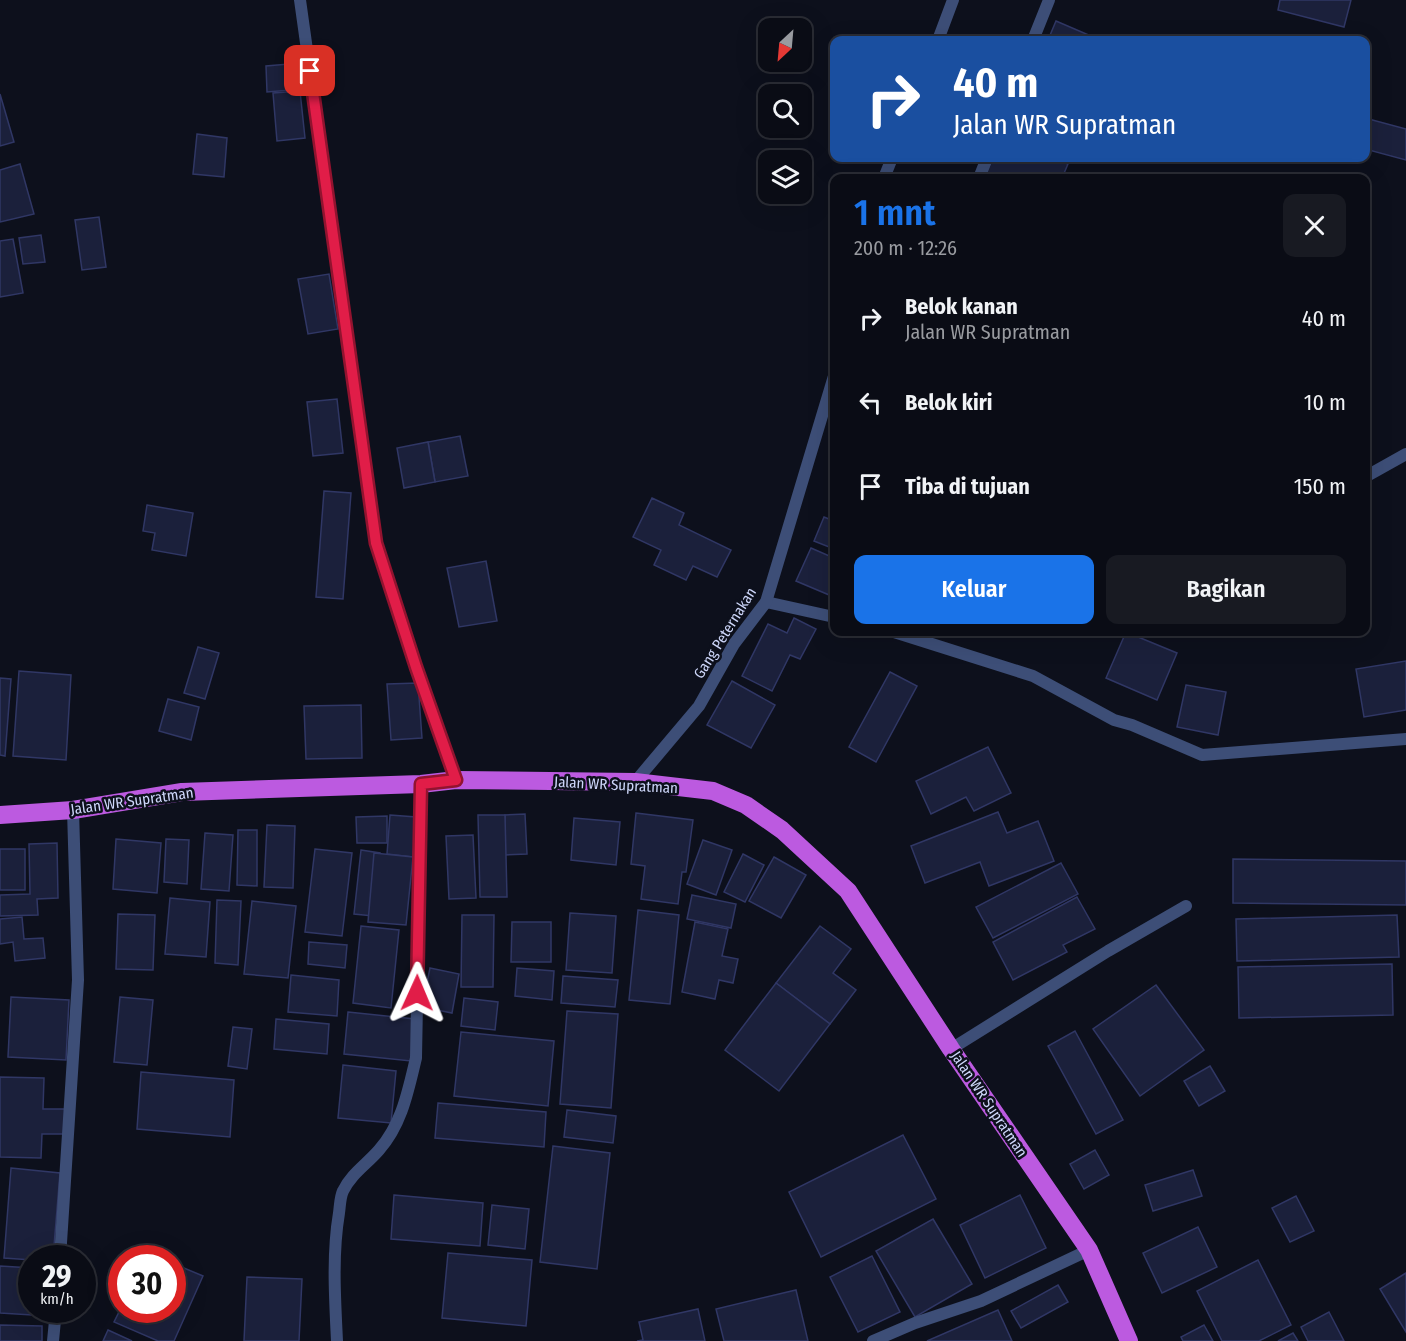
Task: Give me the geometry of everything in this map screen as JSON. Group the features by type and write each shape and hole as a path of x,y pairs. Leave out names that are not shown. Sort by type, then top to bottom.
{"highway":[{"name":"Jalan WR Supratman","path":"0,815 73,810 182,792 421,784 456,780 635,782 713,791 746,805 782,830 849,891 951,1049 1089,1250 1129,1341"}],"street":[{"path":"300,0 376,543 456,780"},
{"path":"940,36 953,0"},
{"path":"1035,36 1049,0"},
{"name":"Gang Peternakan","path":"635,782 699,706 734,644 766,602 830,389"},
{"path":"1370,474 1406,454"},
{"path":"766,602 830,616"},
{"path":"907,636 1033,676 1114,720 1132,725 1202,755 1406,739"},
{"path":"337,1341 336,1230 342,1192 393,1132 406,1098 416,1058 421,784"},
{"path":"61,1245 78,980 73,810"},
{"path":"951,1049 1108,951 1186,906"},
{"path":"873,1341 915,1323 981,1301 1089,1250"},
{"path":"53,1341 55,1323"}],"building":[{"path":"1280,0 1351,0 1344,27 1278,10"},
{"path":"1056,21 1091,36 1050,36"},
{"path":"289,64 291,90 267,92 266,66"},
{"path":"300,91 305,138 277,141 273,93"},
{"path":"0,94 14,142 0,146"},
{"path":"1370,119 1406,129 1406,160 1370,150"},
{"path":"197,134 227,138 224,177 193,174"},
{"path":"991,162 1063,162 1068,164 1064,174 986,173"},
{"path":"20,164 34,214 0,222 0,170"},
{"path":"99,217 106,267 82,270 75,220"},
{"path":"41,235 45,262 23,264 19,238"},
{"path":"13,239 23,293 0,297 0,241"},
{"path":"329,274 338,329 308,334 298,279"},
{"path":"337,399 343,453 313,456 307,402"},
{"path":"460,436 468,476 435,482 428,442"},
{"path":"428,442 435,482 404,488 397,448"},
{"path":"324,491 351,493 343,599 316,597"},
{"path":"652,498 684,513 679,525 731,550 717,577 693,566 686,580 654,565 661,550 633,537"},
{"path":"147,505 193,513 186,556 152,550 155,533 143,531"},
{"path":"824,517 830,519 830,547 814,541"},
{"path":"811,548 830,556 830,595 796,581"},
{"path":"486,561 497,621 459,627 447,568"},
{"path":"794,618 816,629 800,659 790,655 772,691 742,676 768,624 787,633"},
{"path":"1124,636 1136,636 1177,653 1157,700 1106,678"},
{"path":"198,647 219,653 205,699 184,693"},
{"path":"1406,661 1406,710 1364,717 1356,669"},
{"path":"19,671 71,675 66,760 13,756"},
{"path":"890,672 917,686 876,762 849,747"},
{"path":"0,678 11,679 5,756 0,755"},
{"path":"732,681 775,705 751,748 707,725"},
{"path":"418,683 422,738 391,740 387,684"},
{"path":"1186,685 1226,692 1218,735 1177,727"},
{"path":"168,699 199,707 191,740 159,731"},
{"path":"361,705 362,758 306,759 304,706"},
{"path":"988,747 1011,793 974,811 966,797 931,814 916,781"},
{"path":"998,812 1007,833 1038,821 1054,861 989,886 980,862 925,883 911,846"},
{"path":"636,813 693,820 686,872 682,872 678,904 641,899 645,866 631,864"},
{"path":"525,814 527,854 505,855 505,815"},
{"path":"390,815 416,817 413,857 387,854"},
{"path":"478,815 505,815 507,897 480,897"},
{"path":"387,816 387,843 357,843 356,817"},
{"path":"574,818 620,822 616,865 571,860"},
{"path":"267,825 295,826 293,888 264,887"},
{"path":"238,830 257,830 257,886 237,885"},
{"path":"205,833 233,835 229,891 201,889"},
{"path":"473,835 476,898 449,899 446,836"},
{"path":"116,839 161,843 157,893 113,889"},
{"path":"166,839 189,840 187,884 164,882"},
{"path":"703,840 732,850 716,895 687,884"},
{"path":"57,843 58,898 37,899 38,915 0,916 0,895 30,894 29,844"},
{"path":"0,849 25,849 25,890 0,890"},
{"path":"315,849 352,853 342,936 305,932"},
{"path":"361,850 380,853 373,916 354,914"},
{"path":"374,853 413,857 406,925 368,922"},
{"path":"743,854 764,865 745,902 724,892"},
{"path":"774,857 806,875 781,918 749,901"},
{"path":"1233,859 1406,861 1406,905 1233,903"},
{"path":"1061,863 1078,894 993,938 976,907"},
{"path":"692,895 736,904 731,928 687,919"},
{"path":"1077,897 1095,929 1063,945 1067,952 1013,980 993,942"},
{"path":"170,898 210,902 206,957 165,954"},
{"path":"217,900 241,901 238,965 215,963"},
{"path":"252,901 296,906 288,978 244,974"},
{"path":"638,910 679,915 670,1004 629,1000"},
{"path":"570,913 616,916 612,973 566,970"},
{"path":"118,914 155,915 153,970 116,969"},
{"path":"462,915 494,915 493,987 461,987"},
{"path":"1397,915 1399,957 1237,961 1236,919"},
{"path":"22,917 24,939 43,938 45,958 15,961 13,942 0,944 0,919"},
{"path":"512,922 551,922 551,962 511,962"},
{"path":"695,922 728,929 722,956 738,959 733,983 719,980 715,999 682,992"},
{"path":"361,926 399,930 391,1008 353,1003"},
{"path":"820,926 851,949 833,973 856,990 830,1024 776,983"},
{"path":"309,942 347,945 345,968 308,964"},
{"path":"1392,964 1393,1015 1239,1018 1238,967"},
{"path":"430,968 459,974 452,1013 422,1007"},
{"path":"517,968 554,971 552,1000 515,996"},
{"path":"291,975 339,980 337,1016 288,1012"},
{"path":"563,976 618,980 615,1007 561,1003"},
{"path":"776,983 830,1024 779,1091 725,1050"},
{"path":"1156,985 1204,1050 1140,1096 1093,1029"},
{"path":"11,997 69,1000 66,1060 8,1057"},
{"path":"120,997 153,1000 147,1065 114,1062"},
{"path":"464,998 498,1002 495,1030 461,1026"},
{"path":"567,1011 618,1014 611,1108 560,1104"},
{"path":"348,1012 415,1019 411,1061 344,1054"},
{"path":"276,1019 329,1024 327,1054 274,1049"},
{"path":"233,1027 252,1029 247,1069 228,1066"},
{"path":"1075,1031 1123,1120 1096,1134 1048,1046"},
{"path":"461,1032 554,1041 548,1106 454,1096"},
{"path":"343,1065 396,1071 391,1123 338,1118"},
{"path":"1210,1066 1225,1091 1199,1106 1184,1081"},
{"path":"141,1072 234,1080 230,1137 137,1129"},
{"path":"0,1077 44,1078 43,1109 65,1109 64,1134 42,1134 41,1158 0,1157"},
{"path":"438,1103 546,1112 544,1147 435,1138"},
{"path":"567,1110 616,1116 613,1143 564,1137"},
{"path":"903,1135 936,1199 821,1257 789,1192"},
{"path":"553,1146 610,1153 597,1269 540,1262"},
{"path":"1095,1150 1109,1175 1084,1189 1070,1164"},
{"path":"11,1168 60,1173 54,1245 18,1245 18,1259 4,1258"},
{"path":"1193,1170 1202,1196 1153,1211 1145,1185"},
{"path":"394,1195 483,1203 480,1246 391,1239"},
{"path":"1020,1195 1046,1248 985,1278 960,1225"},
{"path":"1296,1196 1314,1231 1290,1242 1272,1208"},
{"path":"492,1205 529,1209 525,1249 488,1245"},
{"path":"933,1219 972,1284 915,1317 876,1251"},
{"path":"1198,1227 1217,1267 1162,1293 1143,1253"},
{"path":"448,1253 532,1260 526,1326 442,1318"},
{"path":"872,1256 900,1312 858,1332 830,1277"},
{"path":"1258,1260 1291,1325 1259,1341 1222,1341 1197,1291"},
{"path":"0,1266 18,1267 18,1314 0,1313"},
{"path":"186,1269 203,1276 186,1314"},
{"path":"1406,1273 1406,1332 1380,1289"},
{"path":"247,1277 302,1279 299,1341 244,1341"},
{"path":"1058,1285 1068,1302 1021,1328 1011,1311"},
{"path":"796,1290 808,1341 724,1341 716,1309"},
{"path":"698,1309 705,1341 637,1341 643,1340 639,1322"},
{"path":"998,1310 1012,1341 927,1341"},
{"path":"1329,1312 1344,1341 1308,1341 1301,1327"},
{"path":"116,1323 182,1323 174,1341 158,1341"},
{"path":"0,1325 42,1326 42,1341 0,1341"},
{"path":"1204,1325 1213,1341 1183,1341 1181,1337"},
{"path":"108,1330 132,1341 103,1341"},
{"path":"1293,1333 1298,1341 1278,1341"}],"route":[{"path":"310,71 376,543 456,780 421,784 417,993"}]}
